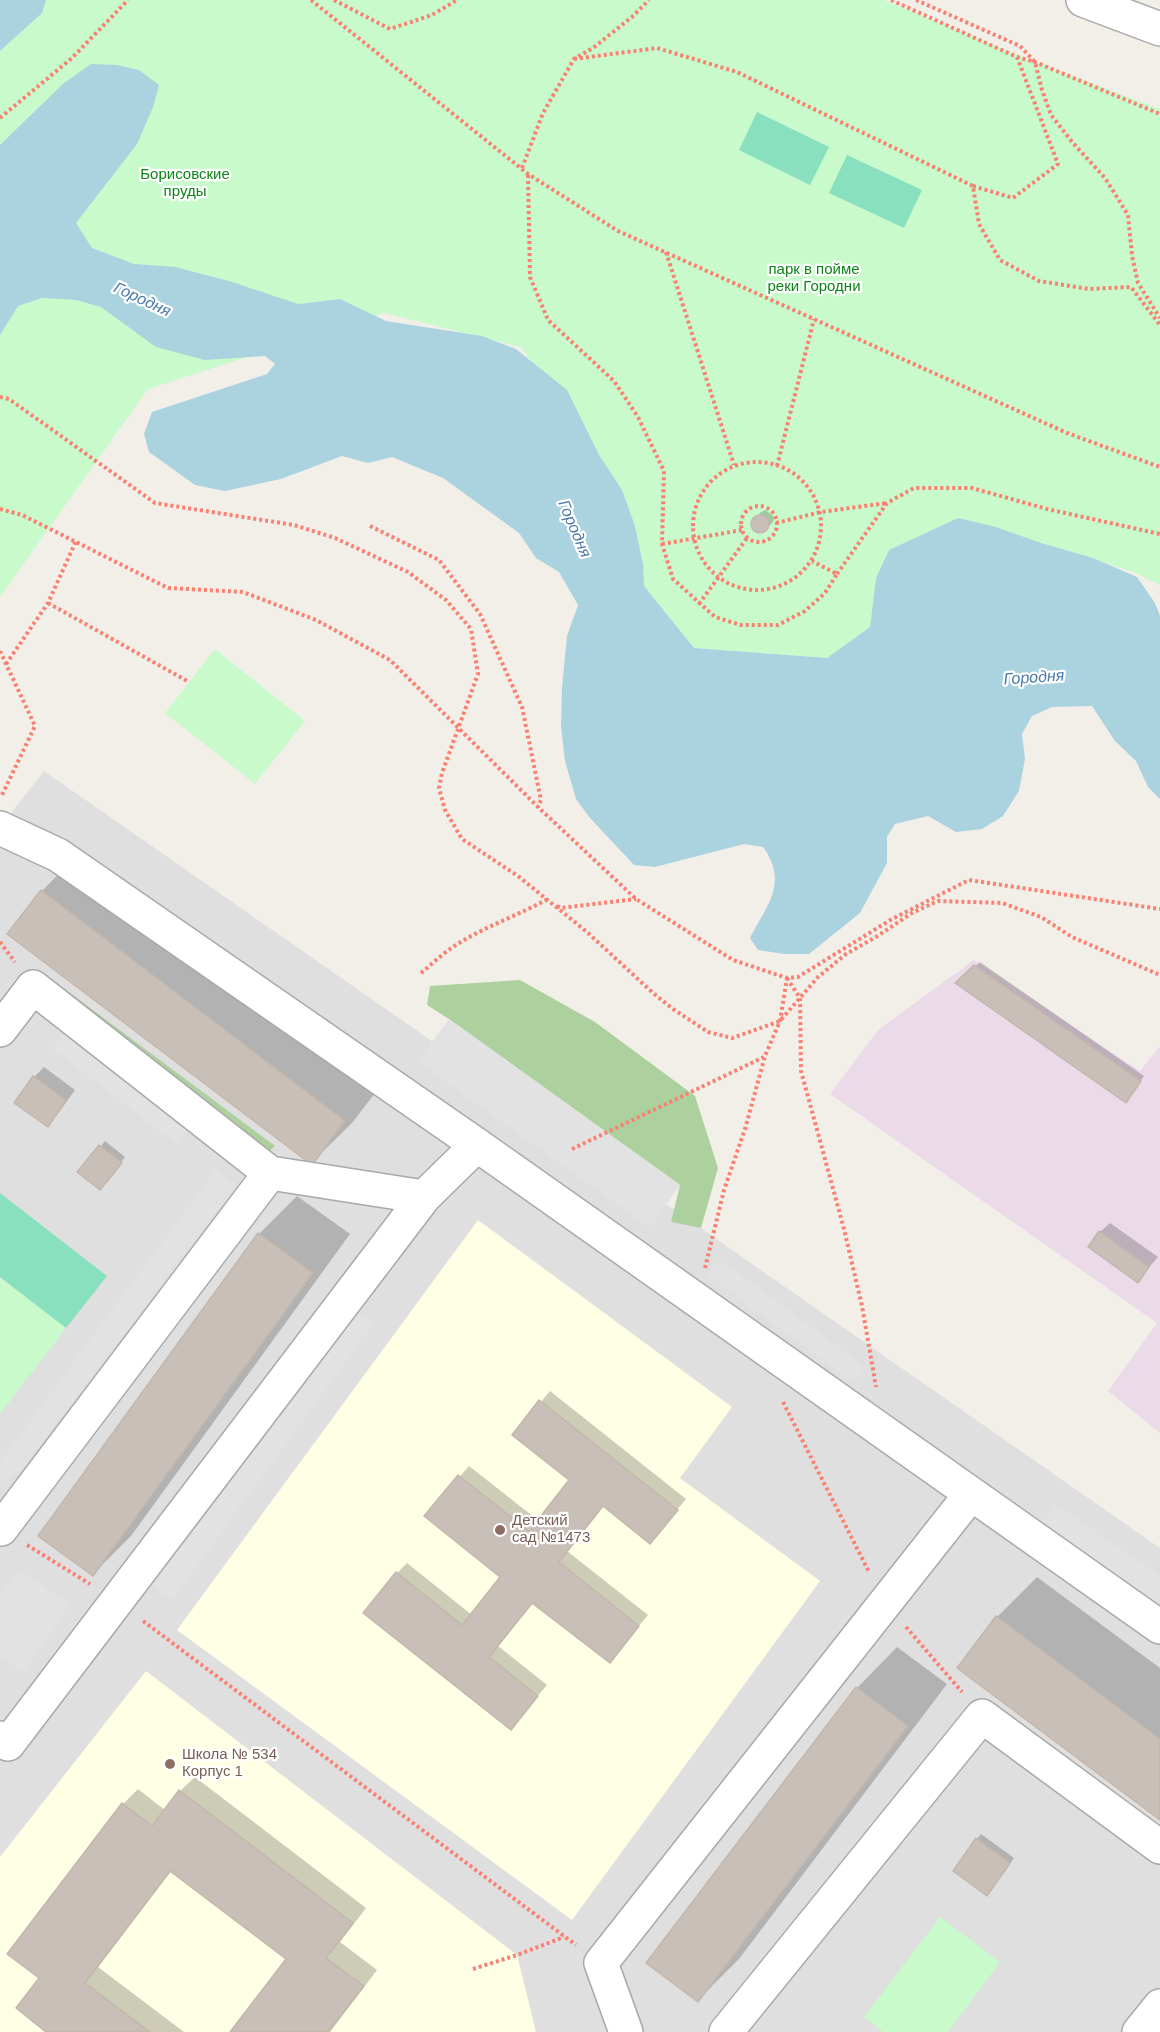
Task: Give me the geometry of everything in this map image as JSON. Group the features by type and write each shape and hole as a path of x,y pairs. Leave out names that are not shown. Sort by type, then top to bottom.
{"street":[{"path":"1083,0 1160,29"},
{"path":"0,828 58,855 477,1145 1160,1627"},
{"path":"0,1030 33,987 270,1173 424,1197"},
{"path":"3,1746 117,1601 424,1197 477,1145"},
{"path":"1,1528 270,1173"},
{"path":"626,2032 601,1963 971,1494"},
{"path":"726,2032 982,1716 1160,1847"},
{"path":"1139,2032 1160,2006"}],"path":[{"path":"0,118 72,57 128,0"},
{"path":"311,0 528,174 618,231 1067,433 1160,467"},
{"path":"334,0 390,29 432,15 457,0"},
{"path":"522,168 543,113 574,59 593,48 649,0"},
{"path":"891,0 1017,57 1035,62 1160,114"},
{"path":"916,0 1020,46 1035,62 1051,115 1105,178 1128,215 1132,256 1138,283 1160,318"},
{"path":"574,59 657,48 738,72 973,186 1013,198 1058,164 1017,57"},
{"path":"528,174 530,277 548,320 614,381 638,417 664,471 662,544 673,579 699,604 715,617 741,626 778,625 805,611 825,593 886,503"},
{"path":"973,186 979,224 1000,260 1040,281 1089,289 1131,287 1160,325"},
{"path":"666,252 734,465"},
{"path":"777,466 814,319"},
{"path":"0,397 9,399 155,503 294,525 335,537 408,572 446,600 471,629 478,674 458,726 439,788 445,810 462,839 518,876 587,932 660,998 708,1032 732,1038 780,1021 818,977 846,954 912,913 938,901 1002,903 1041,917 1072,937 1160,975"},
{"path":"761,461 777,466 788,469 809,487 821,512 821,537 812,561 794,580 769,591 742,590 718,579 700,558 692,531 695,504 711,480 734,465 761,461"},
{"path":"777,523 821,512 886,503 914,488 972,488 1047,509 1160,534"},
{"path":"762,506 771,510 777,523 773,536 765,541 756,542 747,537 742,530 741,521 745,513 753,507 762,506"},
{"path":"0,510 22,515 168,588 243,592 316,620 390,660 538,807 636,899 733,960 787,978 798,977 892,919 969,880 1160,909"},
{"path":"370,526 440,560 480,614 522,707 541,800 538,807"},
{"path":"662,544 742,530"},
{"path":"699,604 747,537"},
{"path":"6,664 48,603 76,541"},
{"path":"812,561 837,574"},
{"path":"48,603 189,682"},
{"path":"0,651 35,726 0,798"},
{"path":"546,900 561,908 636,899"},
{"path":"421,973 450,949 485,929 517,916 546,900"},
{"path":"787,978 800,998 801,1071 862,1306 884,1433"},
{"path":"697,1300 724,1190 745,1129 765,1056 780,1021 787,978"},
{"path":"572,1149 765,1056"},
{"path":"778,1392 885,1603 982,1716"},
{"path":"1,1528 117,1601 601,1963"},
{"path":"473,1969 565,1937"}],"shaded area":[{"path":"44,771 1160,1548 1160,2032 0,2032 0,827"},
{"path":"974,960 1140,1071 1160,1046 1160,1433 1108,1391 1157,1323 830,1094 878,1030"},
{"path":"449,1019 680,1185 650,1228 418,1062"},
{"path":"67,1028 191,1124 176,1144 52,1048"},
{"path":"216,1170 236,1185 22,1469 4,1482 0,1481 0,1462"},
{"name":"Детский сад №1473","path":"478,1220 732,1407 680,1478 820,1581 572,1920 177,1630"},
{"path":"719,1259 866,1367 854,1383 707,1275"},
{"path":"349,1307 373,1324 172,1600 148,1582"},
{"path":"1056,1504 1160,1576 1160,1605 1043,1523"},
{"path":"20,1569 70,1605 23,1672 0,1656 0,1597"},
{"name":"Школа № 534 Корпус 1","path":"146,1671 517,1955 536,2032 0,2032 0,1857"}],"green space":[{"name":"парк в пойме реки Городни","path":"0,0 884,0 1035,62 1160,109 1160,585 1131,571 958,518 889,550 876,578 870,627 827,658 694,648 644,586 610,473 521,347 384,313 148,389 0,597"},
{"path":"757,112 829,147 810,185 739,150"},
{"path":"847,155 922,190 904,228 829,193"},
{"path":"215,649 305,721 255,784 165,713"},
{"path":"42,972 275,1146 262,1157 42,981"},
{"path":"520,980 595,1022 695,1096 718,1168 701,1228 671,1222 680,1185 427,1005 430,986"},
{"path":"0,1193 107,1276 66,1328 0,1277"},
{"path":"0,1277 66,1328 0,1414"},
{"path":"940,1917 1000,1962 948,2032 883,2032 864,2017"}],"water":[{"path":"0,0 46,0 42,13 0,51"},
{"name":"Городня","path":"91,64 117,65 139,70 159,85 153,107 137,144 76,223 92,248 134,264 175,267 229,281 298,304 340,299 386,321 482,336 516,349 567,390 599,455 622,490 635,526 643,564 644,586 694,648 827,658 870,627 876,578 889,550 958,518 996,527 1093,558 1137,577 1155,603 1160,616 1160,799 1148,787 1136,761 1115,741 1092,706 1052,707 1032,716 1022,734 1025,759 1019,791 1003,816 982,829 956,832 928,816 895,824 887,837 887,863 860,913 809,954 784,954 758,950 750,938 773,894 775,883 771,860 763,847 744,844 655,867 634,865 590,818 576,799 565,761 561,726 567,636 578,605 559,572 536,558 519,533 443,478 392,457 368,463 342,456 281,479 225,491 195,485 149,452 144,434 152,412 267,374 275,364 265,356 205,360 156,347 101,307 76,300 42,298 18,306 0,335 0,145 64,83"}],"building":[{"path":"756,515 764,515 769,520 767,531 756,533 751,528 751,520"},
{"path":"41,890 345,1121 312,1165 7,934"},
{"path":"974,965 1141,1081 1126,1103 955,983"},
{"path":"33,1076 66,1100 48,1127 14,1103"},
{"path":"99,1145 122,1163 100,1190 77,1172"},
{"path":"1099,1231 1149,1267 1138,1283 1088,1247"},
{"path":"258,1233 313,1273 93,1576 38,1536"},
{"path":"539,1400 678,1510 650,1544 603,1506 559,1562 639,1626 610,1663 532,1603 489,1657 538,1696 511,1730 363,1613 396,1572 462,1625 500,1577 424,1516 458,1475 529,1531 569,1480 512,1435"},
{"path":"996,1616 1160,1739 1160,1820 957,1668"},
{"path":"856,1687 908,1726 698,2002 646,1963"},
{"path":"179,1790 353,1923 326,1958 364,1986 328,2032 230,2032 286,1959 170,1871 85,1983 150,2032 46,2032 16,2008 39,1978 7,1954 122,1803 152,1826"},
{"path":"976,1838 1010,1863 987,1896 953,1871"}],"place":[{"name":"Детский сад №1473","path":"500,1530"},
{"name":"Школа № 534 Корпус 1","path":"170,1764"}],"park label":[{"name":"Борисовские пруды","path":"185,184"}]}
